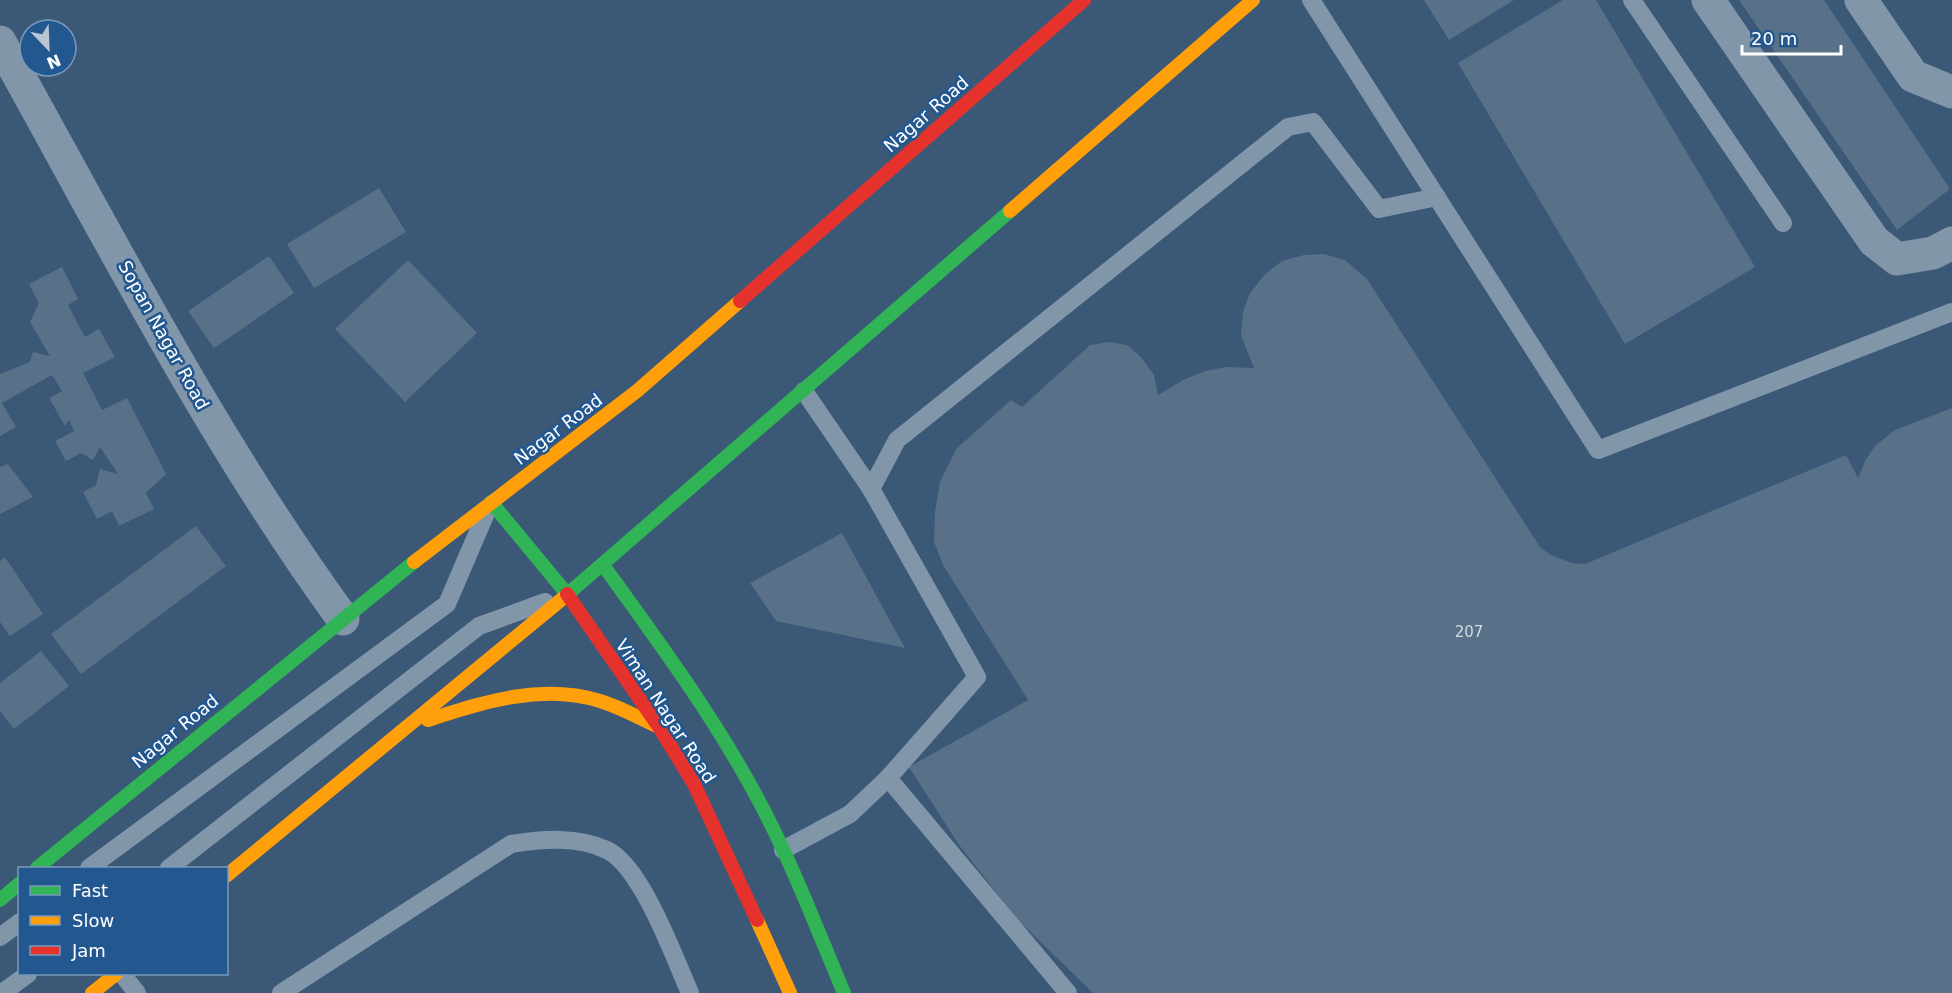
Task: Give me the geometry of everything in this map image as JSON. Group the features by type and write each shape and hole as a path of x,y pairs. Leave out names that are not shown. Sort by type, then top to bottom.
{"main road":[{"name":"Nagar Road","path":"38,867 343,619 637,391 1084,0"},
{"path":"228,874 603,565 1253,0"},
{"name":"Viman Nagar Road","path":"491,502 567,594 659,727 694,784 790,993"},
{"name":"Viman Nagar Road","path":"603,565 685,678 747,778 783,850 844,993"},
{"path":"412,724 503,696 554,692 600,701 659,727"},
{"path":"0,900 18,885"},
{"path":"92,993 115,975"}],"street":[{"path":"1708,0 1874,241 1897,259 1933,253 1952,243"},
{"path":"1861,0 1913,76 1952,92"},
{"name":"Sopan Nagar Road","path":"0,42 210,417 303,565 343,619"}],"lane":[{"path":"1311,0 1598,450 1952,312"},
{"path":"1632,0 1784,223"},
{"path":"871,489 897,440 1288,127 1313,122 1379,209 1437,197"},
{"path":"783,850 850,814 888,778 977,677 871,489 804,390"},
{"path":"90,867 447,604 491,502"},
{"path":"170,867 479,626 567,594"},
{"path":"888,778 1068,993"},
{"path":"281,993 511,844 544,839 574,841 609,851 639,881 690,993"},
{"path":"0,937 18,924"},
{"path":"2,993 27,975"},
{"path":"123,975 137,993"}],"building":[{"path":"1424,0 1514,0 1449,40"},
{"path":"1563,0 1596,0 1755,267 1625,344 1458,63"},
{"path":"1739,0 1824,0 1950,189 1897,230"},
{"path":"379,188 406,232 314,288 287,244"},
{"path":"1324,254 1345,260 1367,279 1540,547 1551,555 1572,563 1585,564 1846,455 1858,478 1866,459 1876,445 1895,430 1952,408 1952,993 1093,993 1018,920 959,845 909,767 1028,700 943,565 934,542 935,512 940,482 956,449 1011,400 1022,407 1090,345 1109,342 1127,345 1141,357 1154,375 1158,395 1185,379 1205,371 1226,367 1254,368 1241,335 1243,312 1250,293 1265,274 1282,261 1304,255"},
{"path":"269,256 294,293 214,348 188,311"},
{"path":"408,260 477,333 405,402 335,329"},
{"path":"62,267 78,299 68,305 85,337 99,329 115,357 83,373 102,410 127,398 166,474 146,493 154,509 119,526 112,511 97,519 83,492 96,485 100,469 118,474 100,447 93,460 81,453 66,461 55,441 74,431 69,420 65,426 49,398 62,391 52,375 2,403 16,427 0,436 0,374 30,362 33,352 50,356 30,322 39,303 29,284"},
{"path":"8,464 33,497 0,514 0,467"},
{"path":"196,526 226,566 81,674 51,634"},
{"path":"842,533 905,648 776,621 750,583"},
{"path":"5,557 43,614 10,636 0,622 0,561"},
{"path":"41,651 69,686 14,729 0,711 0,683"}],"traffic: fast":[{"path":"562,599 1010,211"},
{"path":"491,502 567,594"},
{"path":"38,867 414,562"},
{"path":"603,565 685,680 742,770 804,896 844,993"},
{"path":"0,900 18,885"}],"traffic: slow":[{"path":"1010,211 1253,0"},
{"path":"414,562 637,391 740,301"},
{"path":"228,874 562,599"},
{"path":"428,720 491,701 534,694 556,694 600,701 659,727"},
{"path":"757,920 790,993"},
{"path":"92,993 115,975"}],"traffic: jam":[{"path":"740,301 1084,0"},
{"path":"567,594 659,727 694,784 757,920"}]}
